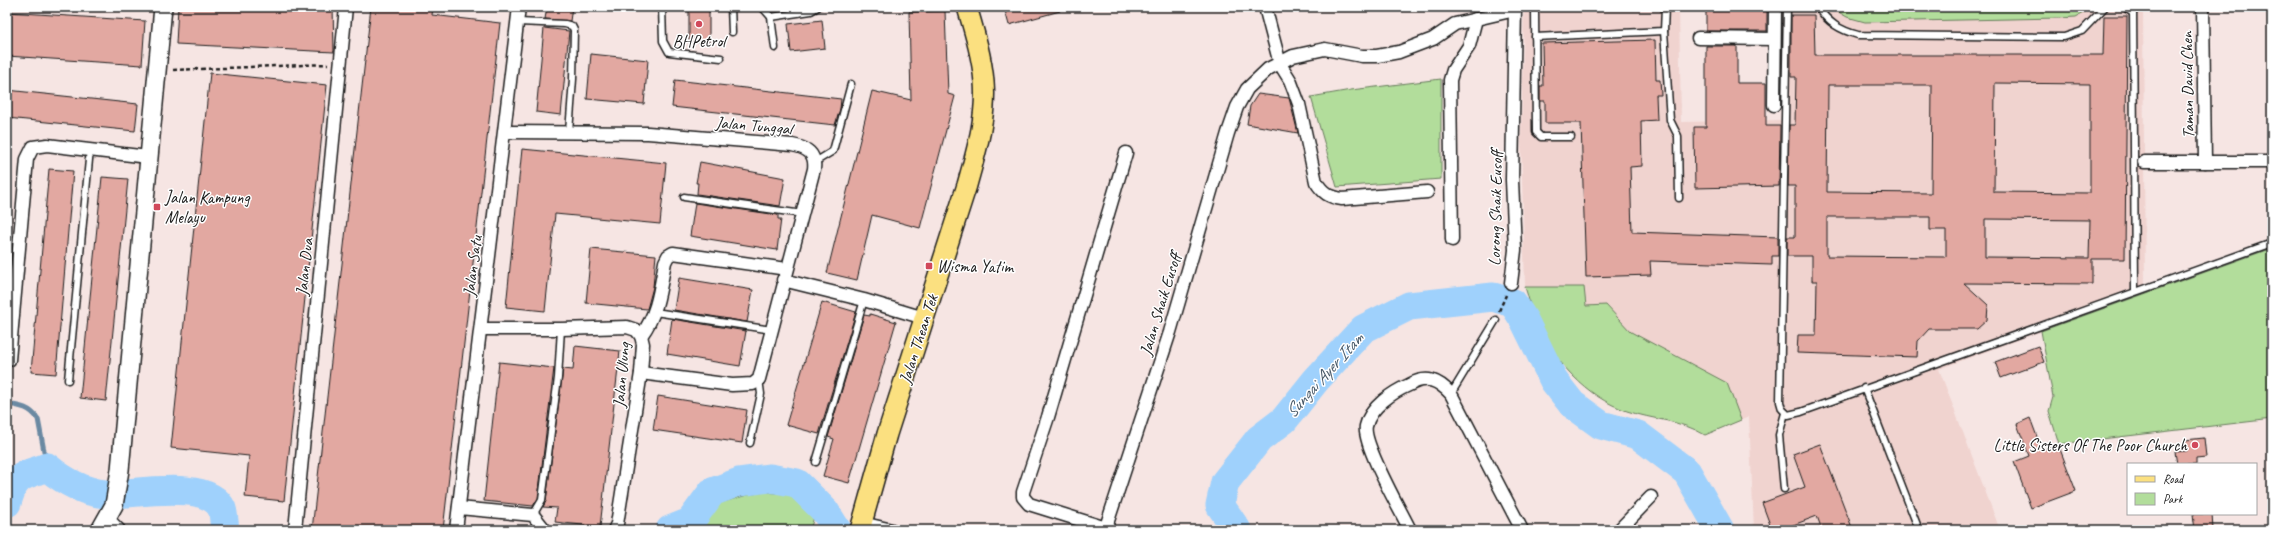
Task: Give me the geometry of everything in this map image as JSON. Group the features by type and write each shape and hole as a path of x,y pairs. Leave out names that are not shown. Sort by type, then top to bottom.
{"main road":[{"name":"Jalan Thean Tek","path":"861,526 924,318 968,185 984,111 982,68 967,7"}],"street":[{"path":"110,521 120,470 163,7"},
{"name":"Jalan Dua","path":"295,530 346,7"},
{"name":"Jalan Satu","path":"456,530 506,132 519,7"},
{"path":"1265,7 1280,64 1290,80 1300,104 1316,182 1323,192 1342,200 1427,192"},
{"path":"1774,105 1775,7"},
{"name":"Taman David Chen","path":"2203,7 2205,162"},
{"path":"1280,64 1293,56 1325,49 1362,56 1377,56 1399,52 1433,39 1455,24 1515,8"},
{"name":"Lorong Shaik Eusoff","path":"1510,283 1514,250 1512,180 1515,8"},
{"path":"1452,240 1450,80 1452,70 1469,46 1476,19"},
{"path":"1698,38 1774,39"},
{"name":"Jalan Shaik Eusoff","path":"1106,529 1170,332 1228,133 1237,107 1246,89 1268,69 1280,64"},
{"name":"Jalan Tunggal","path":"506,132 648,133 792,145 808,150 815,162"},
{"path":"9,360 27,159 33,147 47,145 148,157"},
{"path":"1106,529 1029,504 1022,497 1126,153"},
{"path":"642,373 732,385 753,384 759,379 785,275 803,214 815,162"},
{"name":"Taman David Chen","path":"2138,162 2272,162"},
{"path":"641,336 655,312 665,262 668,256 673,253 785,275 924,318"},
{"name":"Jalan Ulung","path":"481,329 561,330 628,327 636,330 641,336 643,344 642,373 617,524 614,530"},
{"path":"1410,530 1370,450 1365,435 1366,426 1376,408 1396,391 1419,380 1426,379 1438,382 1452,394 1522,530"},
{"path":"1619,530 1651,497"},
{"path":"458,508 533,515 545,530"},
{"path":"861,526 892,530"}],"lane":[{"path":"662,7 663,41 668,52 722,58"},
{"path":"731,7 732,32"},
{"path":"762,7 771,17 776,48"},
{"path":"771,17 812,11 818,7"},
{"path":"1536,7 1535,37 1537,135 1541,137 1571,137"},
{"path":"1665,7 1664,31 1670,120 1678,136 1679,198"},
{"path":"1784,489 1779,435 1785,413 1780,402 1788,7"},
{"path":"1818,7 1832,24 1844,31 1858,35 2064,37 2082,31 2104,7"},
{"path":"2124,7 2133,10 2138,162 2135,291"},
{"path":"518,22 565,24 572,26 574,30 573,79 569,132"},
{"path":"1535,37 1664,31"},
{"path":"815,162 833,151 851,84"},
{"path":"68,380 90,149"},
{"path":"684,197 803,214"},
{"path":"1785,413 1801,412 2272,242"},
{"path":"816,462 864,300"},
{"path":"655,312 772,330"},
{"path":"1452,394 1496,320"},
{"path":"533,515 542,500 558,378 561,330"},
{"path":"750,442 761,394 759,379"},
{"path":"1864,388 1919,530"}],"path":[{"path":"157,70 341,63"},
{"name":"Lorong Shaik Eusoff","path":"1496,320 1510,283"}],"shaded area":[{"path":"1524,7 1679,7 1681,122 1781,120 1782,7 2143,7 2145,293 1939,369 2000,530 1754,530 1749,417 1705,435 1691,427 1627,411 1609,402 1592,393 1558,360 1536,321 1525,287 1521,141"}],"green space":[{"path":"1830,7 2094,7 2076,17 1865,22 1847,17"},
{"path":"1441,79 1441,179 1337,187 1311,97 1351,90"},
{"path":"2272,248 2272,419 2059,444 2049,411 2053,397 2041,331"},
{"path":"1525,287 1584,287 1586,306 1606,305 1631,332 1727,383 1741,420 1705,435 1677,423 1627,411 1598,397 1572,376 1552,350 1536,322"},
{"path":"766,492 793,495 814,517 810,530 701,530 717,504 747,495"}],"building":[{"path":"178,7 333,7 334,52 176,44"},
{"path":"371,7 433,7 432,15 500,23 443,530 312,530"},
{"path":"547,7 572,7 570,21 545,19"},
{"name":"BHPetrol","path":"689,7 709,7 709,42 689,42"},
{"path":"1004,7 1060,7 1060,11 1009,25"},
{"path":"1706,7 1767,7 1767,31 1706,31"},
{"path":"945,11 948,94 955,96 920,228 872,215 857,280 827,273 872,91 911,100 909,12"},
{"path":"7,12 145,21 142,65 7,56"},
{"path":"1791,15 1814,15 1815,55 2103,55 2104,16 2127,16 2125,259 2092,259 2092,284 1964,283 1988,305 1987,320 1977,329 1929,329 1918,341 1917,357 1797,353 1798,335 1816,335 1817,281 1812,281 1812,256 1787,256 1787,237 1795,237 1795,186 1788,186 1789,125 1795,125 1796,77 1791,77","holes":["1995,83 2090,84 2090,193 1994,192","1828,85 1932,85 1931,193 1827,192","1827,217 1930,217 1930,230 1946,230 1946,257 1827,256","1985,219 2090,220 2089,258 1985,257"]},
{"path":"822,20 825,48 791,52 788,24"},
{"path":"544,28 569,31 561,115 536,112"},
{"path":"1655,40 1656,80 1660,80 1661,95 1656,95 1657,120 1641,121 1642,166 1630,167 1632,232 1778,237 1778,256 1772,256 1772,265 1650,261 1651,275 1586,277 1581,123 1545,123 1545,101 1540,101 1540,86 1543,86 1542,43"},
{"path":"1706,46 1737,46 1737,83 1766,83 1766,126 1780,126 1779,186 1695,188 1694,127 1706,127"},
{"path":"591,54 648,60 644,104 587,99"},
{"path":"210,73 327,85 284,501 245,497 249,456 171,448"},
{"path":"675,80 841,99 840,109 835,125 672,107"},
{"path":"7,90 138,104 135,131 7,118"},
{"path":"1258,94 1289,98 1298,133 1247,124 1250,106"},
{"path":"522,149 666,163 660,224 555,214 545,311 506,307"},
{"path":"700,162 785,178 780,206 697,194 698,183 696,183"},
{"path":"49,169 73,171 56,374 31,372"},
{"path":"102,177 128,179 106,401 80,398"},
{"path":"695,203 778,215 778,219 781,219 777,250 690,236"},
{"path":"591,249 656,255 653,287 647,309 586,303"},
{"path":"679,278 753,290 747,322 674,310"},
{"path":"822,302 856,312 819,434 786,425"},
{"path":"870,314 896,322 849,483 823,476 834,439 828,437 864,315 870,316"},
{"path":"672,319 746,331 740,366 667,354"},
{"path":"575,346 620,351 600,527 555,522 557,508 543,507 546,501 563,369 573,370"},
{"path":"2038,346 2044,362 2001,378 1995,362"},
{"path":"499,362 554,368 538,498 533,506 484,501"},
{"path":"658,396 747,410 742,443 653,430"},
{"path":"2030,418 2042,450 2058,444 2076,491 2031,508 2014,462 2029,456 2017,424"},
{"name":"Little Sisters Of The Poor Church","path":"2204,438 2206,457 2196,458 2196,463 2177,463 2175,452 2186,451 2185,440"},
{"path":"1820,444 1853,530 1822,530 1817,516 1780,530 1772,530 1762,503 1805,487 1793,454"},
{"path":"2193,515 2212,515 2213,530 2195,530"}],"waterway":[{"name":"Sungai Ayer Itam","path":"1237,530 1220,505 1225,482 1259,439 1284,420 1316,380 1363,329 1409,306 1493,297 1513,303 1524,320 1554,381 1572,404 1601,425 1638,435 1687,472 1720,530"},
{"path":"7,404 20,406 32,412 38,419 47,467"},
{"name":"Sungai Ayer Itam","path":"7,503 13,487 20,478 47,467 74,485 97,493 117,494 169,490 202,494 214,499 222,509 225,530"},
{"name":"Sungai Ayer Itam","path":"670,530 690,522 712,492 739,482 770,478 797,483 825,511 837,530"}],"place":[{"name":"BHPetrol","path":"699,24"},
{"name":"Jalan Kampung Melayu","path":"157,207"},
{"name":"Wisma Yatim","path":"929,266"},
{"name":"Little Sisters Of The Poor Church","path":"2195,445"}]}
